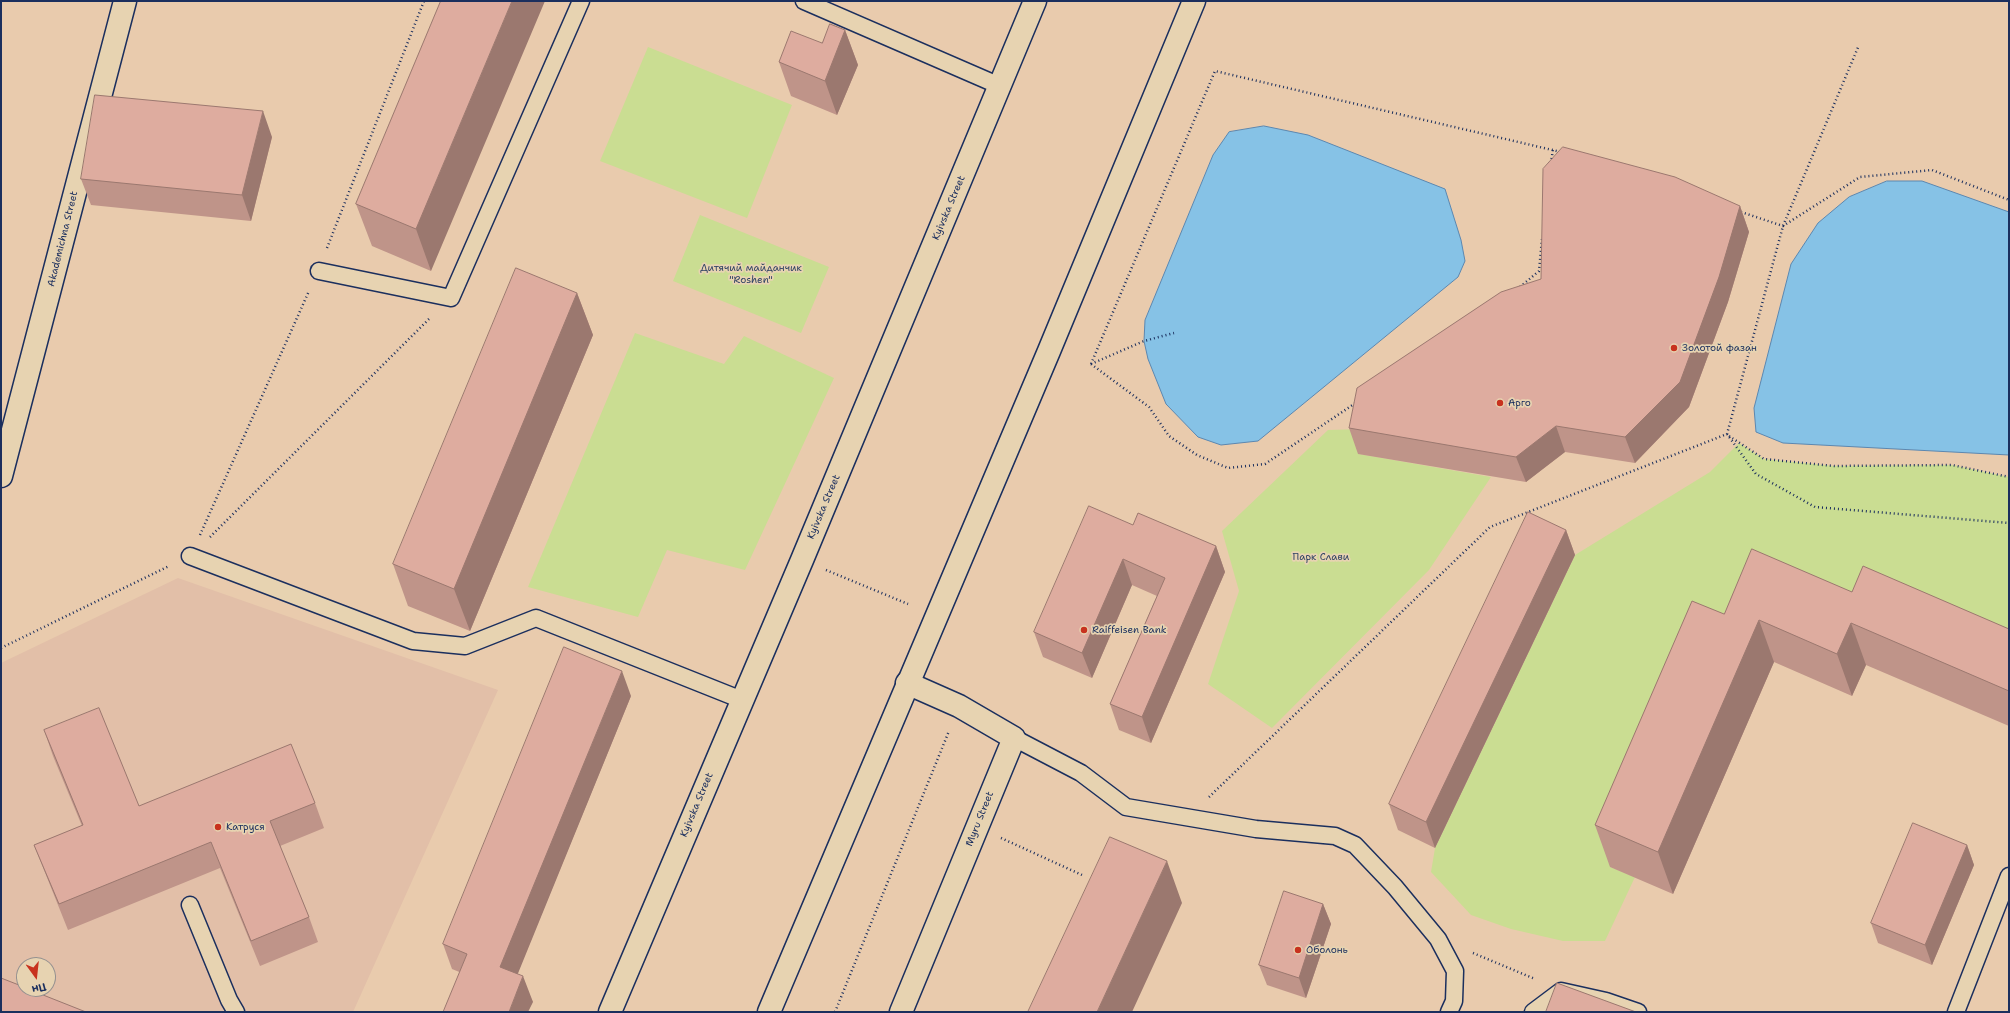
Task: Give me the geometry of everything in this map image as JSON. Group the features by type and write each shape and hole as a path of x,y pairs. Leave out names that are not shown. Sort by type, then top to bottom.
{"street":[{"name":"Akademichna Street","path":"1,476 124,1"},
{"name":"Kyivska Street","path":"610,1012 802,560 1035,1"},
{"path":"769,1012 907,682 1049,351 1194,1"},
{"path":"907,682 959,706 1014,738"},
{"name":"Myru Street","path":"901,1012 1014,738"}],"lane":[{"path":"318,271 451,298 581,1"},
{"path":"804,1 1000,86"},
{"path":"190,556 413,641 466,646 536,618 742,700"},
{"path":"1014,738 1081,773 1126,807 1256,829 1335,836 1355,845 1395,887 1438,939 1455,971 1454,1001 1449,1012"},
{"path":"1956,1012 2009,876"},
{"path":"190,906 236,1012"},
{"path":"1533,1012 1561,991 1606,1001 1638,1012"}],"path":[{"path":"190,556 318,271 424,1"},
{"path":"1727,434 1783,226 1859,45"},
{"path":"1091,364 1215,71 1553,149 1568,154"},
{"path":"1551,165 1553,149"},
{"path":"1783,226 1860,177 1932,170 2009,200"},
{"path":"1739,211 1783,226"},
{"path":"1515,291 1539,271 1543,233"},
{"path":"1,648 190,556 451,298"},
{"path":"1091,364 1144,341 1174,333"},
{"path":"1091,364 1149,407 1169,436 1197,455 1228,468 1265,464 1361,399"},
{"path":"1727,434 1764,459 1834,466 1952,465 2009,477"},
{"path":"1727,434 1756,474 1816,506 2009,523"},
{"path":"1187,818 1490,527 1727,434"},
{"path":"802,560 908,604"},
{"path":"835,1012 959,706"},
{"path":"996,835 1082,875"},
{"path":"1469,952 1508,968"}],"shaded area":[{"name":"Катруся","path":"178,578 498,690 353,1012 82,1012 44,997 56,997 56,957 16,957 16,986 1,980 1,663"}],"green space":[{"path":"648,47 792,105 747,218 600,161"},
{"name":"Дитячий майданчик \"Roshen\"","path":"700,215 829,267 801,333 673,281"},
{"path":"635,333 724,364 744,336 834,378 745,570 667,550 638,617 528,587"},
{"name":"Парк Слави","path":"1363,429 1359,454 1491,477 1429,570 1272,728 1208,684 1239,591 1222,531 1328,430"},
{"path":"1739,443 1764,459 1834,466 1952,465 2009,477 2009,664 1767,591 1610,867 1635,877 1605,941 1563,941 1511,929 1471,915 1431,872 1435,848 1575,555 1710,472"}],"water":[{"path":"1264,126 1308,135 1445,189 1461,240 1465,261 1458,277 1258,441 1221,445 1198,437 1166,404 1148,359 1144,341 1145,320 1213,155 1229,132"},
{"path":"1887,181 1922,181 2009,212 2009,455 1783,443 1756,432 1754,408 1791,264 1818,223 1849,197"}],"building":[{"path":"441,1 512,1 416,229 356,204"},
{"path":"830,24 845,30 825,81 779,62 791,31 822,43"},
{"path":"95,95 263,111 242,195 81,179"},
{"path":"1563,147 1675,177 1740,206 1719,277 1680,382 1625,437 1556,426 1516,457 1349,428 1357,388 1501,292 1541,279 1543,169"},
{"path":"516,268 577,293 454,589 393,564"},
{"path":"1089,506 1133,525 1138,513 1216,546 1142,717 1110,704 1165,578 1123,559 1082,653 1034,632"},
{"path":"1528,512 1566,530 1426,822 1389,804"},
{"path":"1752,549 1852,592 1863,566 2009,629 2009,691 1851,623 1837,654 1759,620 1658,852 1595,825 1692,601 1724,614"},
{"path":"564,647 622,671 500,967 523,976 509,1012 443,1012 467,954 443,944"},
{"path":"99,708 139,806 291,744 315,803 270,821 309,917 251,941 211,842 59,904 34,845 83,825 44,730"},
{"path":"1913,823 1967,845 1925,945 1871,923"},
{"path":"1110,837 1167,861 1097,1012 1028,1012"},
{"path":"1284,891 1323,904 1299,978 1259,965"},
{"path":"1,978 16,984 16,997 48,997 86,1012 1,1012"},
{"path":"1557,983 1636,1012 1546,1012"}],"place":[{"name":"Золотой фазан","path":"1674,348"},
{"name":"Арго","path":"1500,403"},
{"name":"Raiffeisen Bank","path":"1084,630"},
{"name":"Катруся","path":"218,827"},
{"name":"Оболонь","path":"1298,950"}]}
